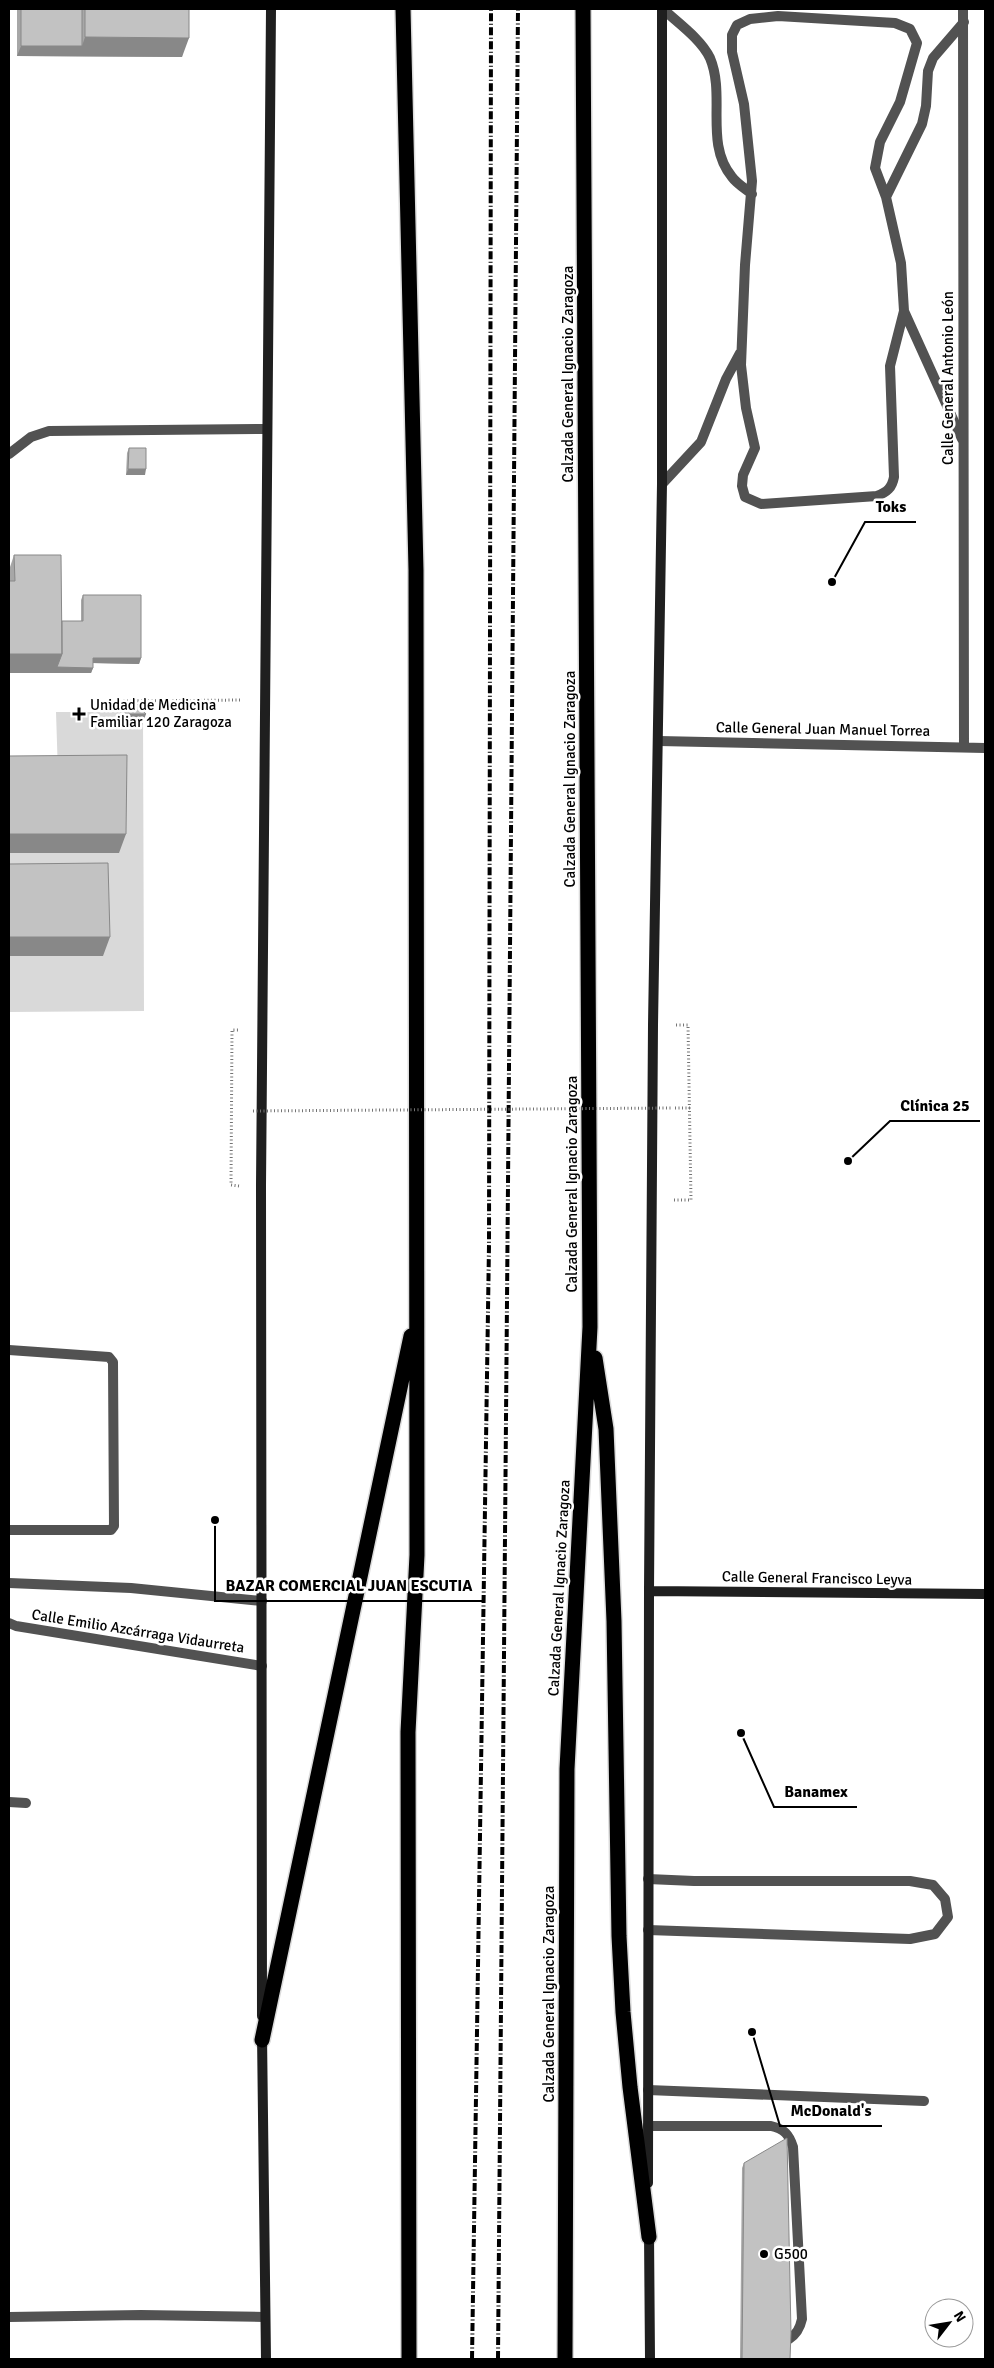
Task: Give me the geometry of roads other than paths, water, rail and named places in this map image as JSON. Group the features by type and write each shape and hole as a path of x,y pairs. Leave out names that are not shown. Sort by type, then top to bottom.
{"highway":[{"path":"403,9 416,570 417,1555 408,1732 409,2359"},
{"name":"Calzada General Ignacio Zaragoza","path":"566,2359 567,1769 590,1327 583,9"},
{"path":"262,2040 417,1303"},
{"path":"590,1327 606,1429 614,1621 619,1936 623,2012 630,2087 649,2237"}],"main road":[{"path":"266,2359 262,2040 262,1601 264,700 271,9"},
{"path":"650,2359 648,2126 649,1591 653,1025 662,484 662,9"},
{"name":"Calle General Francisco Leyva","path":"649,1591 985,1594"}],"street":[{"path":"662,9 700,43 710,57 716,75 718,146 723,162 732,178 752,194"},
{"name":"Calle General Antonio León","path":"963,9 962,439 964,747"},
{"path":"778,16 895,23 910,29 917,44 900,102 880,142 875,168 886,197 901,263 904,310 890,366 894,477 892,485 886,492 877,496 760,504 745,497 742,486 744,475 755,448 746,408 742,351 744,265 752,194 744,104 732,52 732,35 737,25 750,19 778,16"},
{"path":"886,197 922,124 926,106 928,70 933,58 964,22"},
{"path":"904,310 962,439"},
{"path":"662,484 701,442 726,379 742,351"},
{"path":"9,454 31,437 49,431 266,429"},
{"name":"Calle General Juan Manuel Torrea","path":"659,742 985,748"},
{"path":"9,1350 109,1357 113,1362 114,1517 114,1526 111,1530 9,1530"},
{"name":"Calle Emilio Azcárraga Vidaurreta","path":"9,1583 131,1588 262,1601"},
{"name":"Calle Emilio Azcárraga Vidaurreta","path":"9,1623 16,1626 262,1666"},
{"path":"9,1802 26,1803"},
{"path":"648,1879 694,1882 910,1881 933,1885 944,1900 948,1917 935,1934 910,1939 648,1930"},
{"path":"648,2090 924,2101"},
{"path":"648,2126 771,2126 782,2128 790,2136 793,2147 802,2319 800,2328 789,2339"},
{"path":"9,2317 141,2315 265,2317"}],"railway":[{"path":"472,2359 489,1245 491,9"},
{"path":"498,2359 518,9"}],"place":[{"name":"Toks","path":"832,582"},
{"name":"Unidad de Medicina Familiar 120 Zaragoza","path":"79,714"},
{"name":"Clínica 25","path":"848,1161"},
{"name":"BAZAR COMERCIAL JUAN ESCUTIA","path":"215,1520"},
{"name":"Banamex","path":"741,1733"},
{"name":"McDonald's","path":"752,2032"},
{"name":"G500","path":"764,2254"}]}
